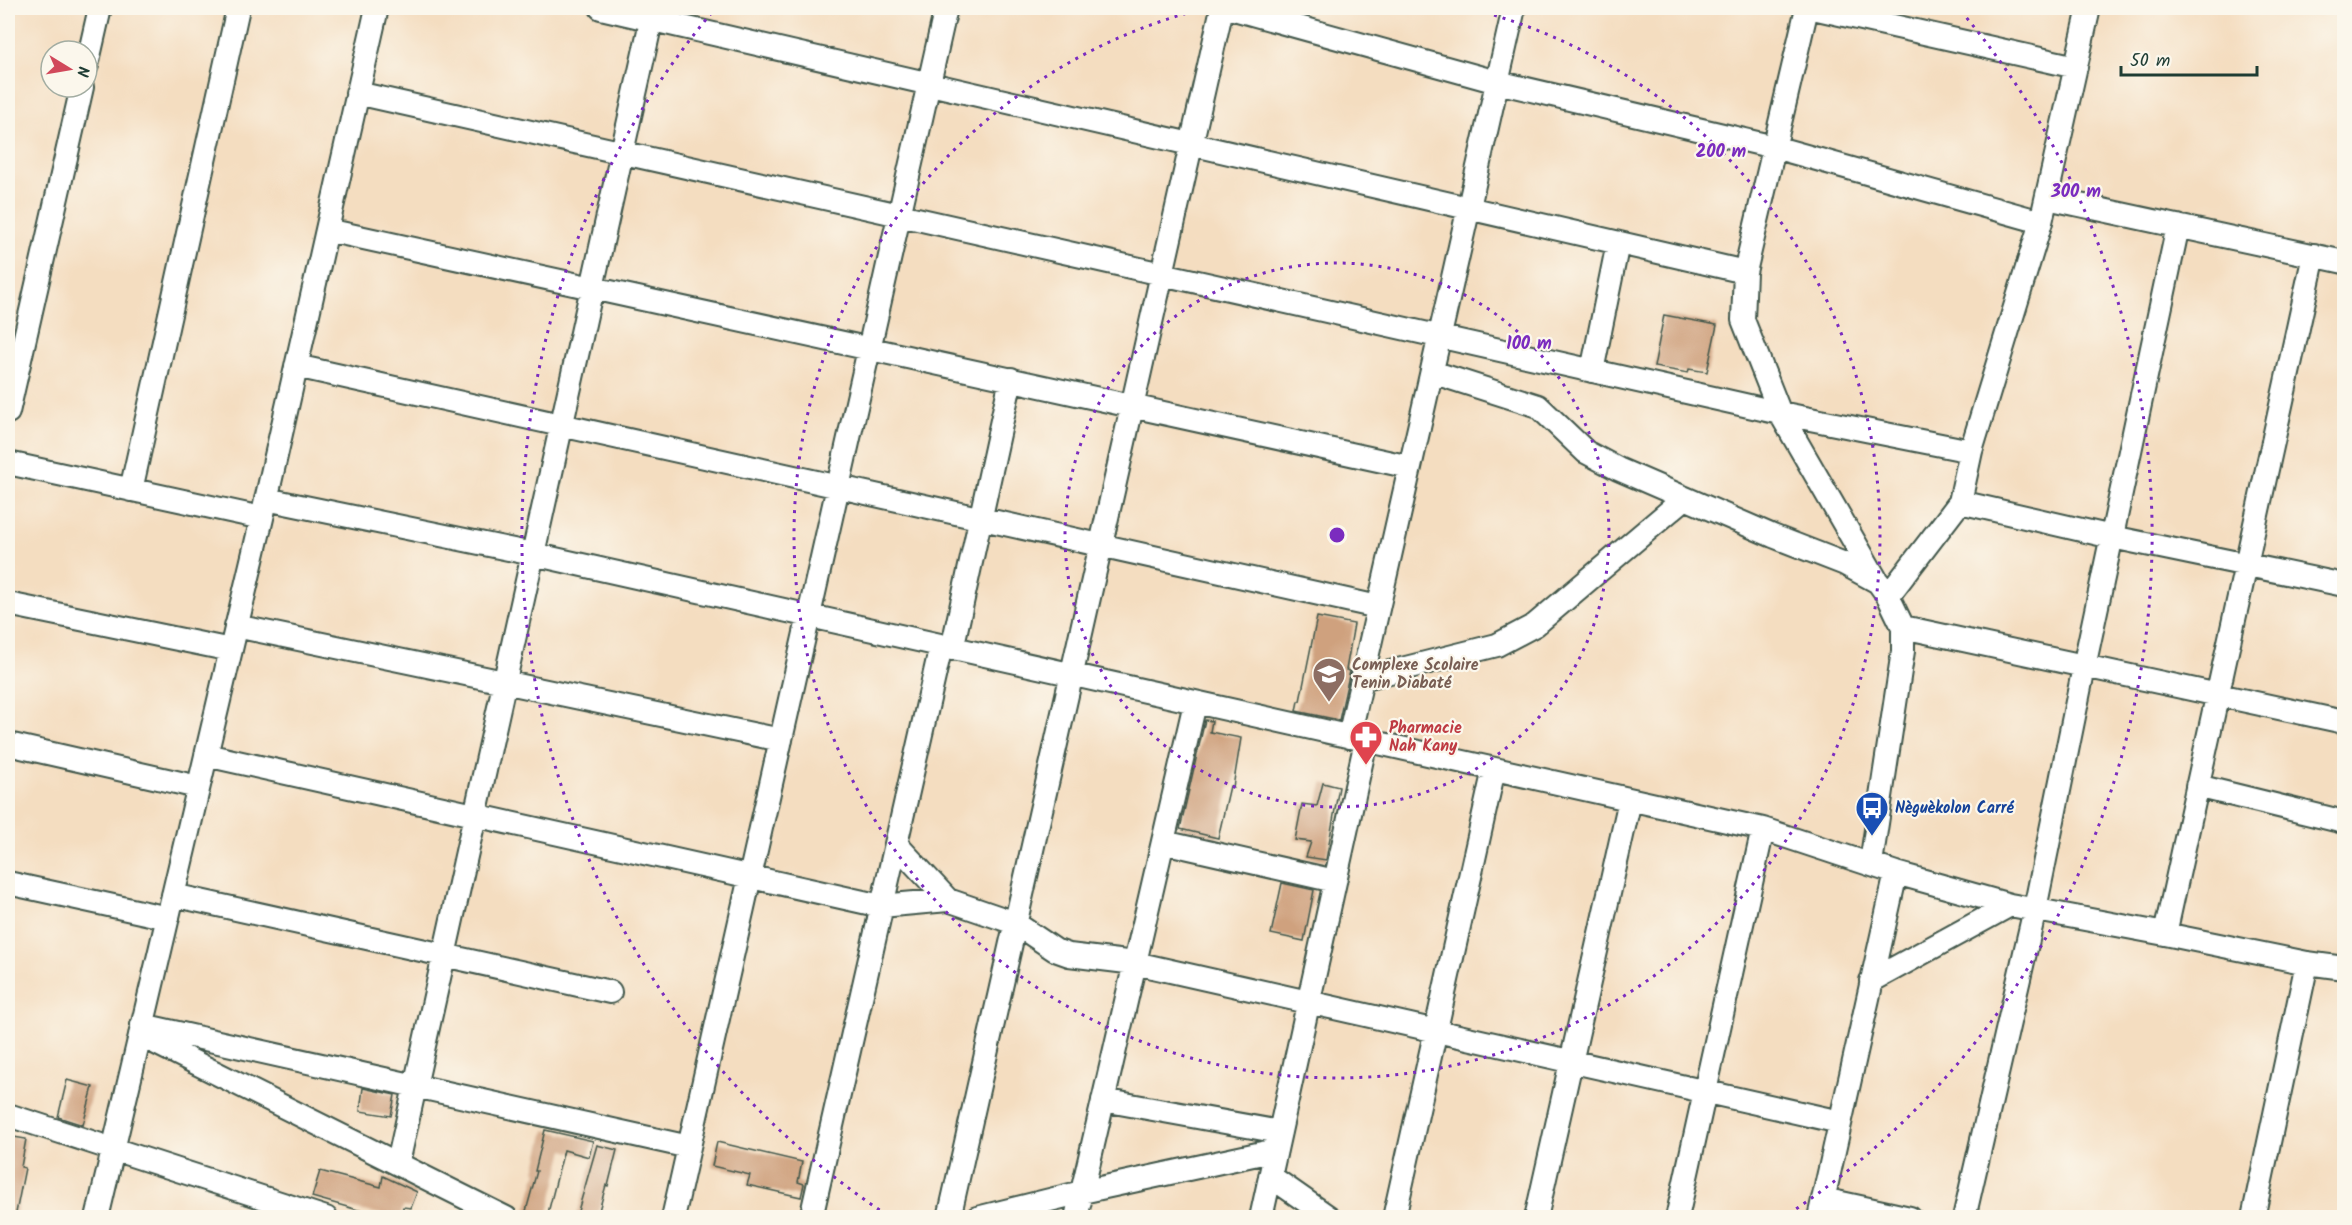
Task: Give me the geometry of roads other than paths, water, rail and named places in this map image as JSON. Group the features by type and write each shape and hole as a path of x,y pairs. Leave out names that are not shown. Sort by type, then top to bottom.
{"street":[{"path":"93,39 100,8"},
{"path":"131,490 238,8"},
{"path":"97,1218 264,508 377,8"},
{"path":"601,8 653,13 928,83 1745,272"},
{"path":"673,1218 945,8"},
{"path":"949,1218 1222,8"},
{"path":"1230,8 1497,82 1774,147 2041,222"},
{"path":"1261,1218 1335,881 1357,739 1362,679 1514,8"},
{"path":"1807,8 1745,272 1743,320 1780,413 1903,627 1903,651 1871,863"},
{"path":"1813,8 2076,67"},
{"path":"1883,589 1960,502 1971,451 2041,222 2090,8"},
{"path":"398,1163 653,13"},
{"path":"357,93 1780,413 1971,451"},
{"path":"8,412 79,99"},
{"path":"2047,198 2344,262"},
{"path":"1964,1218 2035,909 2178,226"},
{"path":"327,230 1410,466"},
{"path":"1592,371 1618,243"},
{"path":"2165,934 2314,255"},
{"path":"296,366 1378,607"},
{"path":"1432,372 1538,406 1586,452 1618,469 1773,536 1845,564 1883,589"},
{"path":"811,1218 881,906 981,519 1011,379"},
{"path":"8,464 131,490 264,508 533,554 1763,829 1896,873 2010,905 2307,963 2344,968"},
{"path":"1362,679 1497,645 1535,625 1684,498"},
{"path":"1960,502 2112,537 2344,585"},
{"path":"8,604 231,650"},
{"path":"236,626 781,740"},
{"path":"1903,627 2344,722"},
{"path":"1076,1218 1195,703"},
{"path":"8,744 198,787"},
{"path":"206,755 881,906 948,900 1015,923 1055,950 1069,955 1135,963 1840,1122"},
{"path":"1394,1218 1494,769"},
{"path":"2197,786 2344,822"},
{"path":"1536,1218 1630,800"},
{"path":"1677,1218 1763,829"},
{"path":"1163,842 1335,881"},
{"path":"896,844 948,900"},
{"path":"1896,873 1821,1208 1910,1218"},
{"path":"8,883 168,918"},
{"path":"173,895 610,992"},
{"path":"1871,981 2010,905"},
{"path":"2253,1218 2307,963"},
{"path":"141,1030 415,1086 689,1148"},
{"path":"141,1030 502,1217"},
{"path":"1103,1100 1278,1141"},
{"path":"8,1115 326,1218"},
{"path":"977,1218 1278,1141"},
{"path":"1270,1176 1330,1218"}],"place":[{"name":"Complexe Scolaire Tenin Diabaté","path":"1329,703"},
{"name":"Pharmacie Nah Kany","path":"1366,766"},
{"name":"Nèguèkolon Carré","path":"1872,837"}]}
